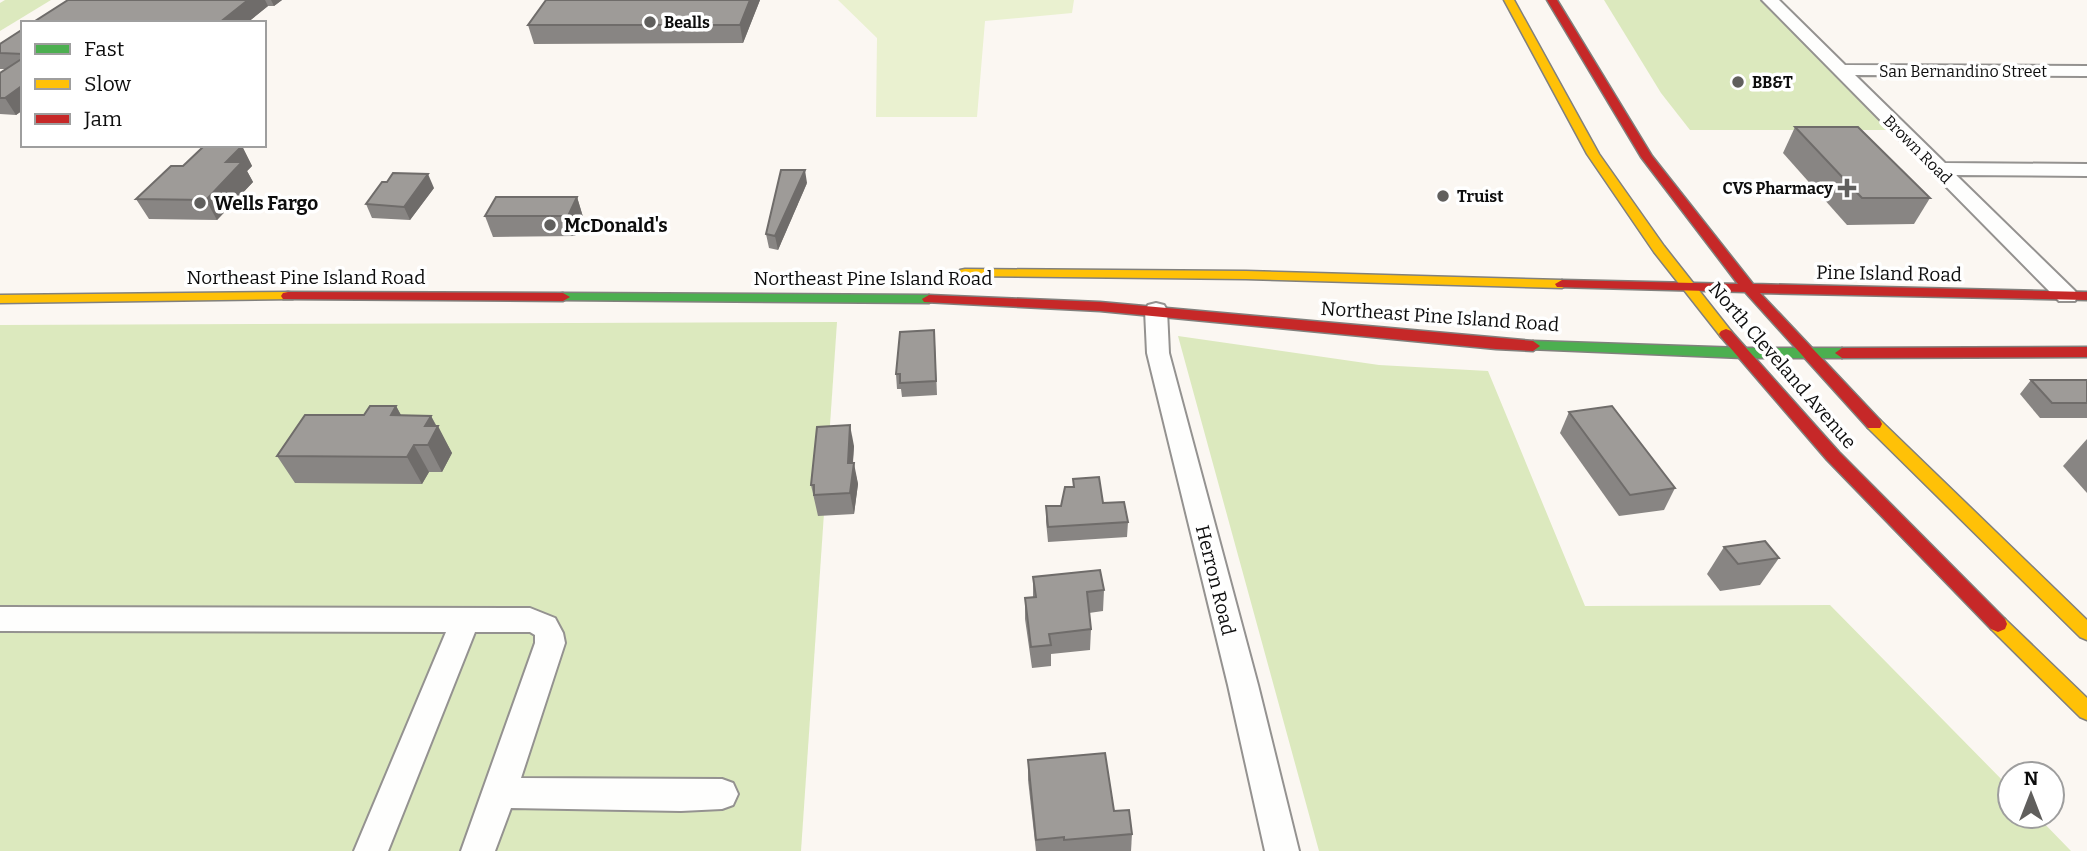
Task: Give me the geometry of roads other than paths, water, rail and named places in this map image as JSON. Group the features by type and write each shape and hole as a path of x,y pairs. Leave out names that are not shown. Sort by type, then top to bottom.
{"main road":[{"name":"North Cleveland Avenue","path":"1509,0 1582,134 1640,222 1690,290 1860,485 2087,711"},
{"path":"1538,0 1583,53"},
{"name":"North Cleveland Avenue","path":"1552,0 1647,157 1751,291 1893,445 2087,632"},
{"path":"1640,222 1640,253"},
{"path":"1568,286 1618,271"},
{"name":"Northeast Pine Island Road","path":"952,274 1199,272 1690,290"},
{"name":"Pine Island Road","path":"1690,290 2087,296"},
{"name":"Northeast Pine Island Road","path":"0,299 328,296 1004,299 1156,310 1506,345 1743,353"},
{"path":"1743,353 2087,352"}],"street":[{"name":"Brown Road","path":"1770,0 2067,296"},
{"name":"San Bernandino Street","path":"1840,70 2087,71"},
{"path":"1940,169 2087,170"},
{"name":"Herron Road","path":"1156,310 1158,352 1282,851"},
{"path":"0,619 466,619 530,620 545,625 550,632 550,643 478,851"},
{"path":"371,851 466,619"},
{"path":"500,793 681,796 722,794"}],"place":[{"name":"Bealls","path":"650,22"},
{"name":"BB&T","path":"1738,82"},
{"name":"CVS Pharmacy","path":"1847,188"},
{"name":"Truist","path":"1443,196"},
{"name":"Wells Fargo","path":"200,203"},
{"name":"McDonald's","path":"550,225"}]}
